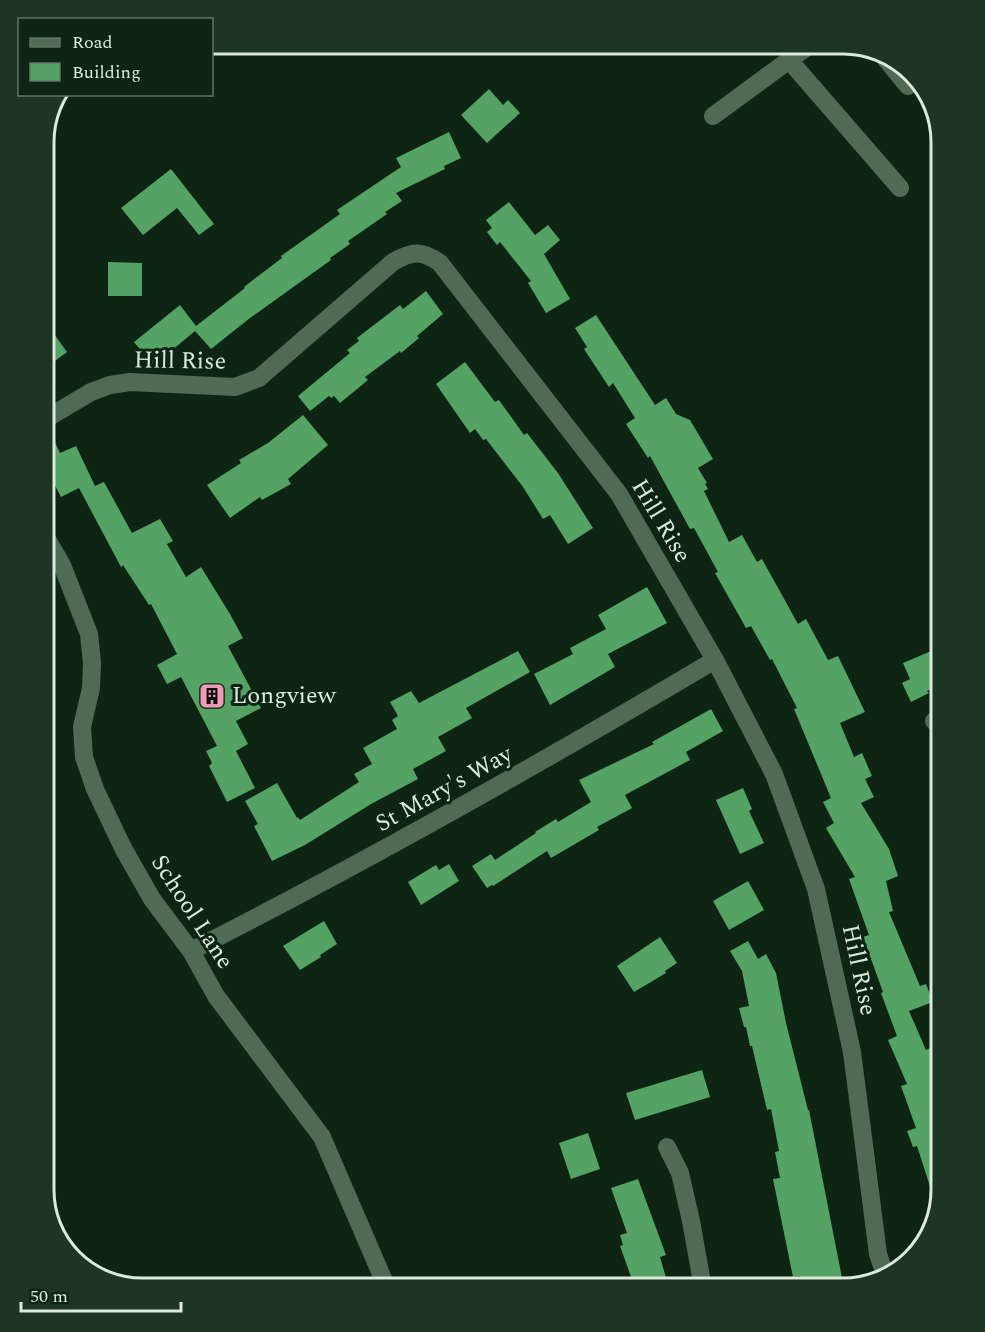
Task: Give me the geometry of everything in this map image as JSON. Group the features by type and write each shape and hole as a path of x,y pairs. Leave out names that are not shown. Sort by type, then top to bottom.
{"street":[{"path":"713,116 796,54"},
{"path":"789,60 900,188"},
{"path":"896,71 908,86"},
{"name":"Hill Rise","path":"54,414 91,392 110,385 130,382 235,387 259,378 393,262 415,253 429,255 440,263 619,494 715,660 774,774 816,889 852,1052 878,1254 883,1268"},
{"name":"School Lane","path":"54,551 62,565 89,634 92,663 91,688 82,727 84,758 95,789 123,848 152,899 191,951 216,996 322,1137 383,1278"},
{"name":"St Mary's Way","path":"191,951 309,891 552,757 715,660"},
{"path":"667,1147 680,1173 692,1221 702,1278"}],"building":[{"path":"489,89 503,105 508,100 520,113 487,143 461,115"},
{"path":"449,132 461,158 444,166 445,169 396,193 402,201 385,212 387,214 348,241 350,244 330,258 331,260 211,349 195,331 152,364 134,342 180,305 196,326 282,258 281,256 340,214 337,210 401,167 396,158"},
{"path":"171,169 214,224 199,235 177,208 143,235 121,208"},
{"path":"509,202 535,235 548,225 560,240 544,254 570,299 546,313 528,283 531,281 500,242 497,245 487,232 492,228 486,220"},
{"path":"108,262 142,263 142,296 108,296"},
{"path":"426,291 443,314 401,353 400,351 365,377 368,380 340,403 334,396 331,398 329,396 310,411 298,396 350,353 347,350 359,341 357,338 400,305 403,309"},
{"path":"596,315 655,405 666,398 676,414 690,420 713,459 698,468 707,483 705,484 708,489 704,491 729,542 742,535 757,562 762,559 798,624 806,619 828,660 838,656 865,712 840,723 854,757 862,753 872,776 865,779 874,797 861,803 889,849 898,876 886,881 893,911 889,912 920,986 926,984 931,997 931,1003 909,1011 926,1050 931,1048 931,1189 917,1146 913,1147 907,1131 916,1128 901,1086 907,1084 888,1040 897,1036 863,937 869,935 849,879 855,877 826,828 834,823 823,802 831,798 794,709 797,708 772,659 770,660 751,626 746,628 715,573 718,572 694,528 690,529 650,456 648,458 626,424 635,418 613,383 609,387 584,349 587,347 575,328"},
{"path":"54,334 67,352 54,362"},
{"path":"465,362 495,402 499,400 524,435 527,433 558,473 593,528 568,544 550,515 543,519 523,487 486,439 483,440 475,429 470,433 436,384"},
{"path":"303,415 328,445 288,479 291,484 262,500 260,497 230,518 207,485 241,463 239,460 268,443"},
{"path":"54,440 60,453 76,446 95,486 104,482 132,533 160,519 173,541 167,544 186,577 201,567 243,638 228,646 261,708 236,721 248,744 236,751 255,788 227,802 209,766 212,763 206,751 217,746 181,677 167,684 157,665 177,654 151,604 149,605 123,565 121,567 79,488 61,497 54,484"},
{"path":"647,587 667,623 608,654 615,667 550,705 534,674 573,654 570,648 606,629 598,615"},
{"path":"518,651 530,672 466,708 472,718 438,737 446,751 413,769 418,779 371,804 305,845 272,861 254,826 258,824 245,801 277,783 300,820 359,782 354,774 372,764 363,748 397,729 392,720 398,716 390,702 411,691 419,703"},
{"path":"931,651 931,689 927,691 929,693 911,702 902,683 910,679 903,663"},
{"path":"711,709 723,731 686,752 690,760 625,795 632,808 597,827 599,830 551,858 547,851 487,888 472,866 491,854 495,860 556,819 558,822 591,802 579,780 654,744 652,742"},
{"path":"743,788 752,809 749,811 764,843 740,854 716,800"},
{"path":"449,864 459,881 421,905 408,882 436,865 439,870"},
{"path":"748,881 764,910 729,930 713,901"},
{"path":"324,921 337,944 300,970 283,946"},
{"path":"660,937 677,963 665,971 666,973 634,992 617,966"},
{"path":"748,941 758,959 766,954 776,973 786,1023 809,1110 842,1278 793,1277 773,1179 780,1178 775,1152 779,1151 771,1109 767,1110 752,1046 750,1046 739,1008 749,1006 742,971 730,951"},
{"path":"702,1070 710,1097 635,1120 626,1093"},
{"path":"588,1133 600,1169 571,1179 559,1143"},
{"path":"638,1179 666,1255 660,1257 666,1278 631,1278 620,1246 623,1245 620,1235 627,1233 611,1188"}],"place":[{"name":"Longview","path":"212,696"}]}
